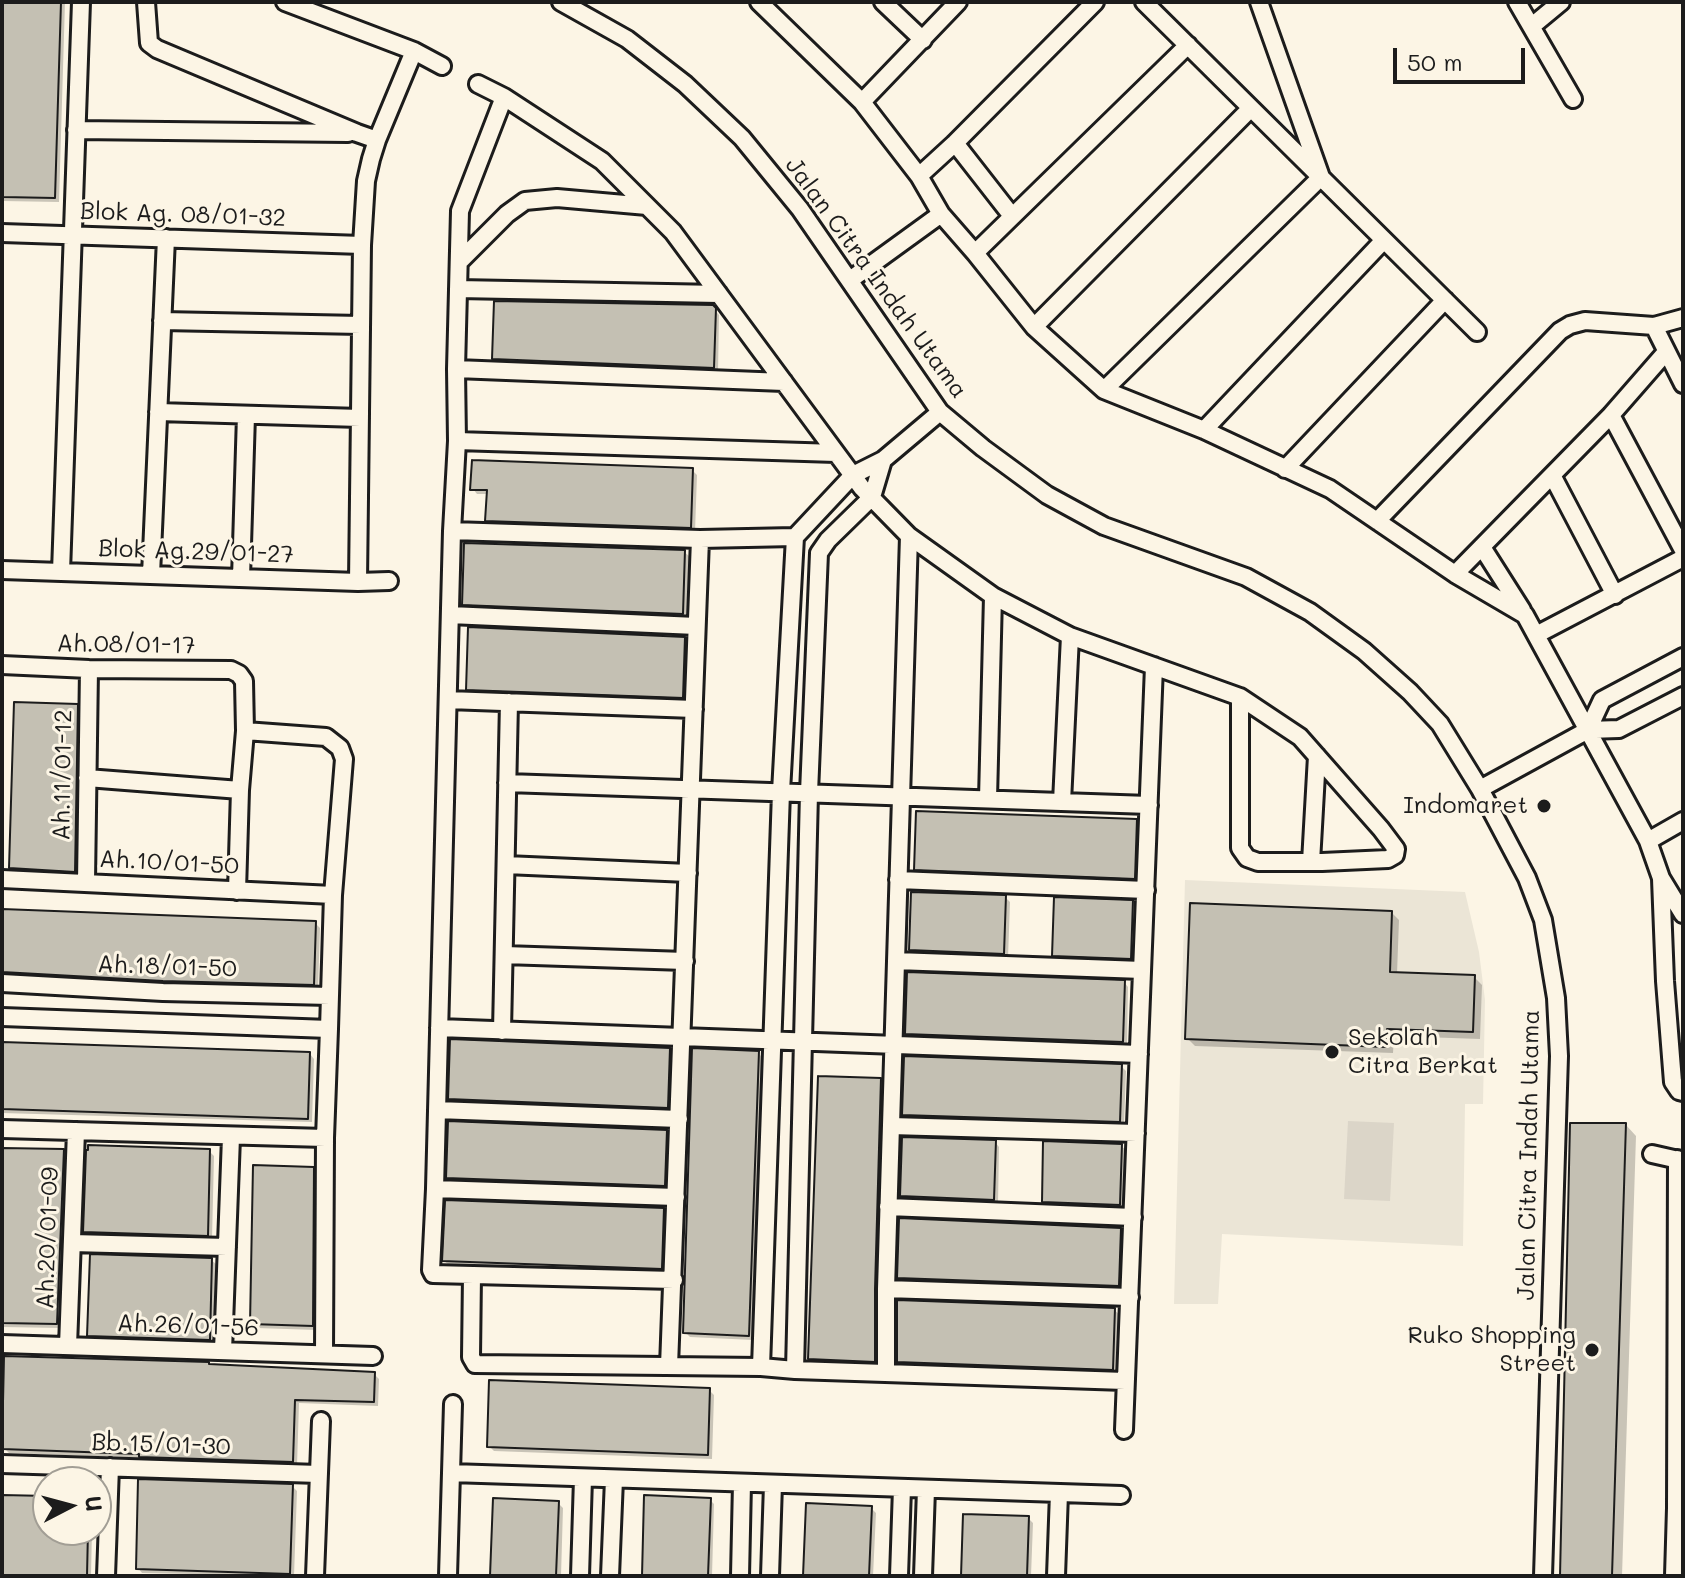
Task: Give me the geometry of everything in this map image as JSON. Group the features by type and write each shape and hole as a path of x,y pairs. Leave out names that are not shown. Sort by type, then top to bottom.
{"street":[{"path":"61,572 81,2"},
{"path":"146,2 149,43 157,49 377,140"},
{"path":"285,2 414,51 442,66"},
{"name":"Jalan Citra Indah Utama","path":"561,2 627,39 685,84 742,138 800,209 940,412 983,448 1047,495 1104,526 1246,577 1310,612 1364,651 1440,724 1480,789 1527,878 1543,920 1556,998 1559,1056 1543,1576"},
{"path":"759,2 862,102 919,176 941,214 1034,327 1104,390 1204,430 1330,489 1455,574 1525,615"},
{"path":"883,2 923,40"},
{"path":"919,176 1095,2"},
{"path":"1144,2 1477,332"},
{"path":"1259,2 1321,177"},
{"path":"1517,2 1573,99"},
{"path":"1532,26 1561,2"},
{"path":"862,102 956,3"},
{"path":"975,253 1188,45"},
{"path":"358,582 362,245 366,181 377,140 414,51"},
{"path":"478,84 504,97 602,161 673,232 853,475 909,536 993,596 1070,636 1240,697 1300,737 1357,800 1396,849 1395,855 1388,859 1311,862 1258,862 1247,858 1240,848 1240,697"},
{"path":"504,97 460,211 457,441 431,1270 433,1274 674,1280"},
{"path":"1034,327 1251,108"},
{"path":"76,130 357,133"},
{"path":"955,143 1012,216"},
{"path":"1104,390 1321,177"},
{"path":"459,262 507,214 525,201 557,198 647,206"},
{"path":"850,280 941,214"},
{"name":"Blok Ag. 08/01-32","path":"2,233 362,245"},
{"path":"151,575 166,238"},
{"path":"1204,430 1384,240"},
{"path":"458,289 719,294"},
{"path":"1285,469 1445,300"},
{"path":"1377,521 1560,331 1570,325 1592,321 1654,326 1683,318"},
{"path":"162,321 361,325"},
{"path":"1654,326 1683,384"},
{"path":"1455,574 1611,415 1666,352"},
{"path":"456,369 784,382"},
{"path":"158,412 360,418"},
{"path":"761,1367 781,792 795,537 853,475 883,460 940,412"},
{"path":"241,578 246,415"},
{"path":"1611,415 1683,550"},
{"path":"457,441 836,453"},
{"path":"795,1370 809,793 819,553 872,497 883,460"},
{"path":"1552,475 1615,595"},
{"path":"452,531 700,539 795,537"},
{"path":"886,1372 888,1207 909,536"},
{"path":"669,1366 700,539"},
{"path":"1482,547 1536,635 1648,841 1661,878 1683,914"},
{"path":"1536,635 1683,558"},
{"name":"Blok Ag.29/01-27","path":"2,570 389,581"},
{"path":"988,799 993,596"},
{"path":"450,615 696,626"},
{"path":"1062,802 1070,636"},
{"path":"1588,730 1602,700 1683,657"},
{"name":"Ah.08/01-17","path":"2,665 231,670 244,681 245,731"},
{"path":"1124,1430 1154,666"},
{"name":"Ah.11/01-12","path":"86,882 89,669"},
{"path":"1480,789 1588,730 1619,729 1683,696"},
{"path":"448,700 694,709"},
{"path":"502,1031 509,702"},
{"path":"237,891 245,731 326,737 340,748 344,759 333,895 325,1138 324,1354"},
{"path":"1311,862 1317,756"},
{"path":"87,778 240,790"},
{"path":"507,783 1149,805"},
{"path":"1648,841 1683,821"},
{"path":"506,865 688,873"},
{"path":"1661,878 1673,1082 1683,1092"},
{"name":"Ah.10/01-50","path":"2,879 333,895"},
{"path":"898,880 1146,890"},
{"path":"504,955 685,961"},
{"path":"896,961 1142,970"},
{"path":"1665,981 1683,973"},
{"name":"Ah.18/01-50","path":"2,983 163,992 330,996"},
{"path":"2,1017 329,1029"},
{"path":"439,1028 1139,1054"},
{"path":"437,1110 679,1119"},
{"path":"891,1126 1136,1133"},
{"path":"2,1129 325,1138"},
{"name":"Ah.20/01-09","path":"68,1346 76,1131"},
{"path":"223,1351 231,1137"},
{"path":"1652,1154 1680,1160 1680,1508 1674,1576"},
{"path":"435,1189 676,1197"},
{"path":"888,1207 1133,1217"},
{"path":"72,1243 227,1247"},
{"path":"472,1275 471,1357 475,1364 761,1367 1125,1381"},
{"path":"886,1289 1130,1297"},
{"name":"Ah.26/01-56","path":"2,1344 373,1356"},
{"path":"448,1576 453,1404"},
{"path":"315,1576 321,1421"},
{"name":"Bb.15/01-30","path":"2,1464 74,1466"},
{"name":"Bb.15/01-30","path":"112,1467 319,1474"},
{"path":"451,1473 1121,1495"},
{"path":"580,1576 583,1478"},
{"path":"610,1576 614,1479"},
{"path":"740,1576 742,1483"},
{"path":"770,1576 773,1484"},
{"path":"899,1576 902,1488"},
{"path":"923,1576 926,1489"},
{"path":"1056,1576 1059,1493"},
{"path":"106,1576 107,1546"}],"shaded area":[{"name":"Sekolah Citra Berkat","path":"1185,880 1465,892 1479,952 1485,1000 1483,1104 1465,1104 1463,1246 1222,1234 1218,1304 1174,1304"},
{"path":"1348,1121 1394,1123 1390,1201 1344,1199"}],"building":[{"path":"2,2 61,2 55,198 2,197"},
{"path":"494,301 713,305 716,308 714,368 492,359"},
{"path":"472,460 693,468 691,528 485,521 487,490 470,490"},
{"path":"464,543 685,550 683,614 462,605"},
{"path":"468,627 685,637 683,698 466,690"},
{"path":"14,702 78,704 75,872 9,868"},
{"path":"916,811 1137,819 1135,879 914,870"},
{"path":"911,892 1006,895 1004,954 909,950"},
{"path":"1054,897 1133,900 1131,959 1052,956"},
{"path":"1190,903 1392,911 1390,972 1475,975 1473,1032 1387,1029 1386,1047 1185,1039"},
{"path":"2,909 316,921 314,985 2,972"},
{"path":"907,972 1125,980 1123,1042 905,1034"},
{"path":"450,1039 670,1048 668,1108 448,1099"},
{"path":"2,1042 310,1052 308,1119 2,1109"},
{"path":"692,1048 759,1051 749,1336 683,1333"},
{"path":"904,1056 1122,1064 1120,1122 902,1115"},
{"path":"818,1076 881,1078 875,1362 808,1359"},
{"path":"448,1121 667,1130 665,1186 446,1178"},
{"name":"Ruko Shopping Street","path":"1570,1123 1626,1123 1612,1576 1560,1576"},
{"path":"902,1137 996,1140 994,1200 900,1196"},
{"path":"1043,1141 1122,1144 1120,1205 1042,1202"},
{"path":"88,1145 210,1149 208,1236 83,1232"},
{"path":"2,1148 64,1149 57,1324 2,1323"},
{"path":"253,1165 314,1167 313,1326 250,1324"},
{"path":"445,1200 664,1208 662,1269 442,1261"},
{"path":"899,1218 1121,1228 1119,1286 897,1278"},
{"path":"90,1254 212,1258 210,1340 87,1336"},
{"path":"897,1300 1115,1308 1113,1370 897,1362"},
{"path":"4,1356 209,1362 375,1372 374,1402 295,1400 293,1462 2,1449"},
{"path":"489,1380 710,1388 708,1455 487,1447"},
{"path":"138,1479 293,1484 290,1574 136,1569"},
{"path":"2,1495 32,1496 32,1546 88,1546 87,1576 2,1576"},
{"path":"644,1495 711,1498 708,1576 642,1576"},
{"path":"493,1498 559,1501 556,1576 490,1576"},
{"path":"806,1503 872,1506 869,1576 803,1576"},
{"path":"963,1514 1029,1516 1027,1576 961,1576"}],"place":[{"name":"Indomaret","path":"1544,806"},
{"name":"Sekolah Citra Berkat","path":"1332,1052"},
{"name":"Ruko Shopping Street","path":"1592,1350"}]}
